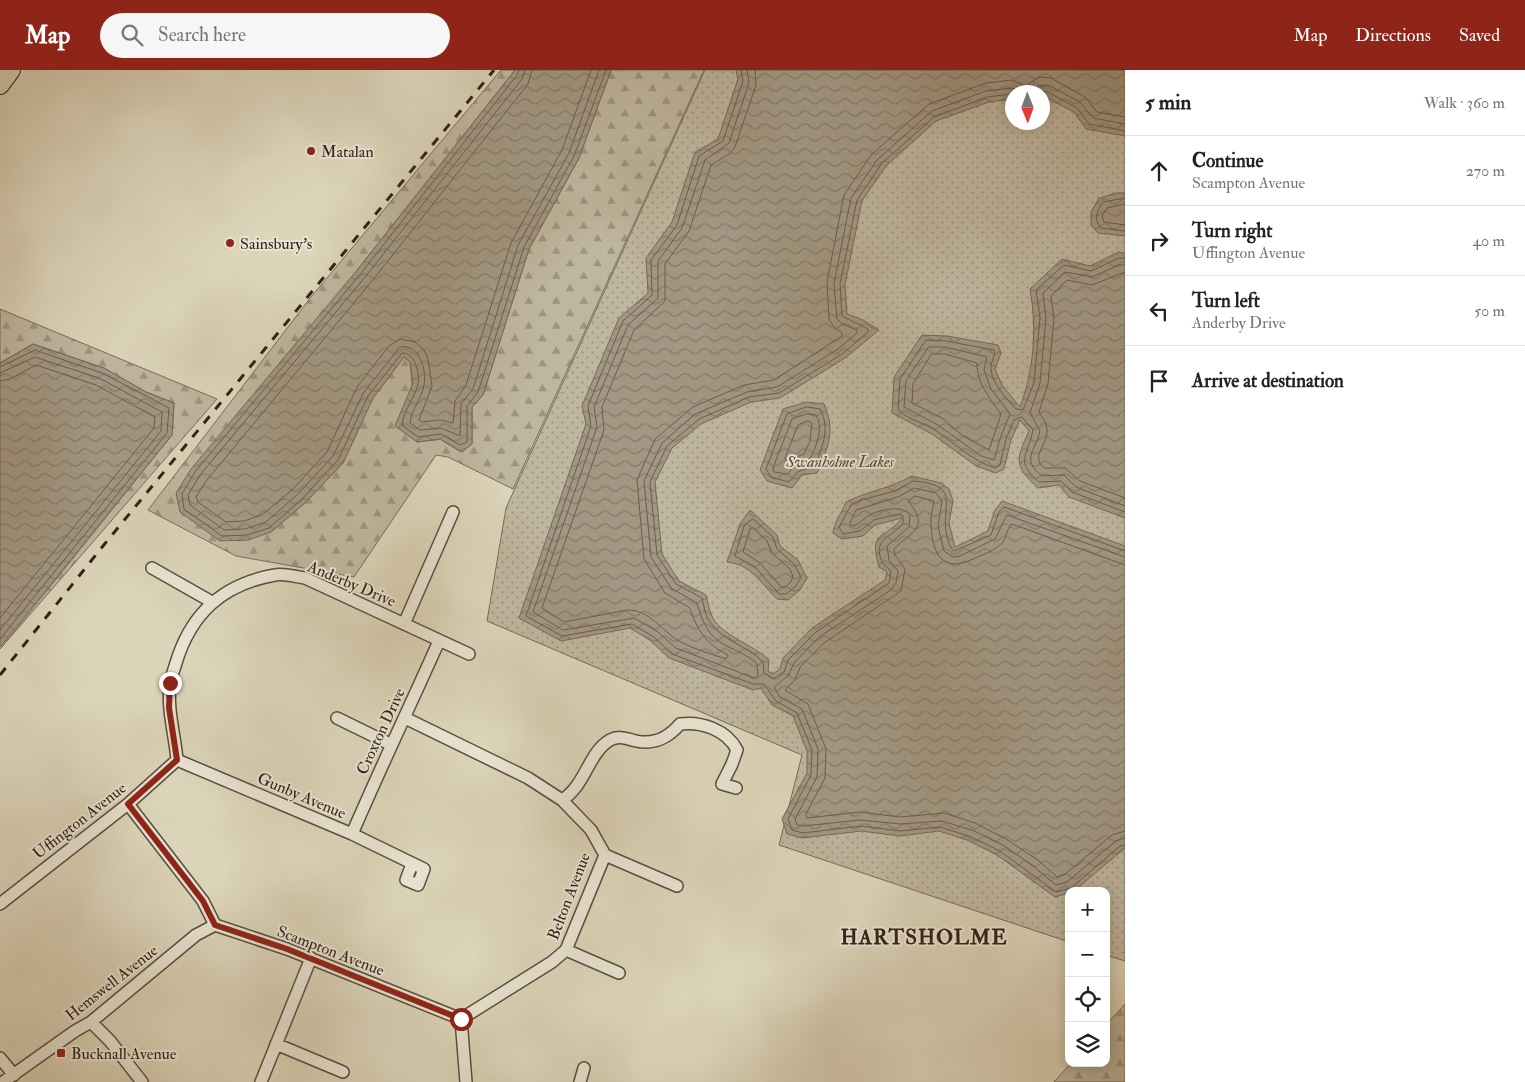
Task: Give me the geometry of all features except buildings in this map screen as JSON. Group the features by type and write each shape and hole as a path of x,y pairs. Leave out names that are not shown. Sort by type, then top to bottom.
{"main road":[{"path":"0,86 11,70"}],"street":[{"path":"404,624 453,512"},
{"path":"152,568 212,602"},
{"name":"Anderby Drive","path":"177,760 169,708 170,683 180,651 194,621 212,602 238,587 276,574 305,578 468,654"},
{"name":"Croxton Drive","path":"352,834 390,744 405,718 439,641"},
{"path":"337,718 390,744"},
{"name":"Belton Avenue","path":"405,718 528,778 562,800 591,830 604,855 566,950 552,962 461,1019"},
{"path":"562,800 572,793 594,756 610,740 628,738 637,741 656,741 672,734 680,724 695,722 707,726 732,741 737,750 722,784 736,788"},
{"name":"Uffington Avenue","path":"0,904 128,804 177,760"},
{"name":"Gunby Avenue","path":"177,760 352,834 412,864"},
{"path":"128,804 203,901 215,925"},
{"path":"604,855 677,886"},
{"name":"Scampton Avenue","path":"215,925 310,958 461,1019"},
{"name":"Hemswell Avenue","path":"3,1082 75,1031 91,1022 196,935 215,925"},
{"path":"566,950 619,973"},
{"path":"261,1082 310,958"},
{"path":"461,1019 466,1082"},
{"path":"91,1022 110,1041 142,1082"},
{"path":"276,1044 343,1072"},
{"path":"0,1058 14,1075"},
{"path":"580,1082 584,1068"}],"green space":[{"path":"501,70 515,70 358,269 271,532 306,502 343,463 373,398 404,357 410,362 417,442 440,439 461,452 472,444 472,407 483,395 529,249 579,158 611,70 704,70 513,489 448,457 436,455 354,577 236,556 148,510 311,297"},
{"name":"Swanholme Lakes","path":"705,70 1125,70 1125,961 1110,956 1110,887 1065,887 1065,941 779,845 802,755 487,621 506,508"},
{"path":"0,309 217,399 0,649 172,435 174,403 146,392 104,368 33,344 0,363"},
{"path":"1125,1004 1125,1082 1054,1082 1067,1067 1110,1067 1110,1021"}],"water":[{"path":"515,70 611,70 579,158 529,249 483,395 472,407 472,444 462,452 440,439 417,442 395,426 413,383 410,362 404,357 373,398 343,463 306,502 271,532 248,540 220,541 180,512 176,493 191,469 358,269"},
{"path":"736,70 1125,70 1125,136 1086,129 1074,112 1050,100 1050,85 1005,85 1005,100 989,102 936,121 886,166 862,201 845,285 847,314 863,320 879,330 845,358 780,398 751,402 701,424 672,448 655,482 662,554 679,581 706,595 713,618 724,630 769,660 768,671 773,674 780,669 783,658 812,628 885,580 887,572 879,567 876,555 877,541 880,536 896,525 902,518 875,525 863,536 842,539 833,533 846,502 912,476 941,483 949,489 953,501 949,523 955,547 988,531 995,510 1002,501 1125,546 1125,848 1079,887 1065,887 1065,894 1055,897 997,855 967,840 939,831 900,836 861,831 802,838 787,834 782,819 807,773 807,751 793,716 772,705 761,688 753,690 669,658 651,641 630,628 561,641 519,618 586,424 582,406 619,318 648,293 646,258 672,222 695,152 718,139 738,79"},
{"path":"1117,193 1125,193 1125,236 1098,233 1091,225 1091,212 1099,198"},
{"path":"1119,252 1125,254 1125,518 1069,497 1059,485 1038,488 1024,473 1019,462 1021,449 1029,431 1020,420 1011,440 1004,469 996,473 976,466 932,434 892,413 894,377 922,335 947,336 998,345 1001,353 995,369 1002,385 1020,407 1025,393 1033,349 1034,334 1030,289 1062,259 1090,266"},
{"path":"33,344 104,368 146,392 174,403 172,435 0,647 0,363"},
{"path":"806,402 824,404 830,423 827,447 817,473 802,475 792,488 767,481 760,470 783,409"},
{"path":"750,510 777,535 780,546 798,560 807,578 800,590 788,600 777,599 749,570 727,562 740,524"}],"railway":[{"path":"0,675 103,546 494,70"}],"place":[{"name":"Matalan","path":"311,151"},
{"name":"Sainsbury's","path":"230,243"},
{"name":"Bucknall Avenue","path":"61,1053"}],"district":[{"name":"HARTSHOLME","path":"924,937"}],"route":[{"path":"170,683 169,708 177,760 128,804 203,901 215,925 287,949 461,1019"}]}
